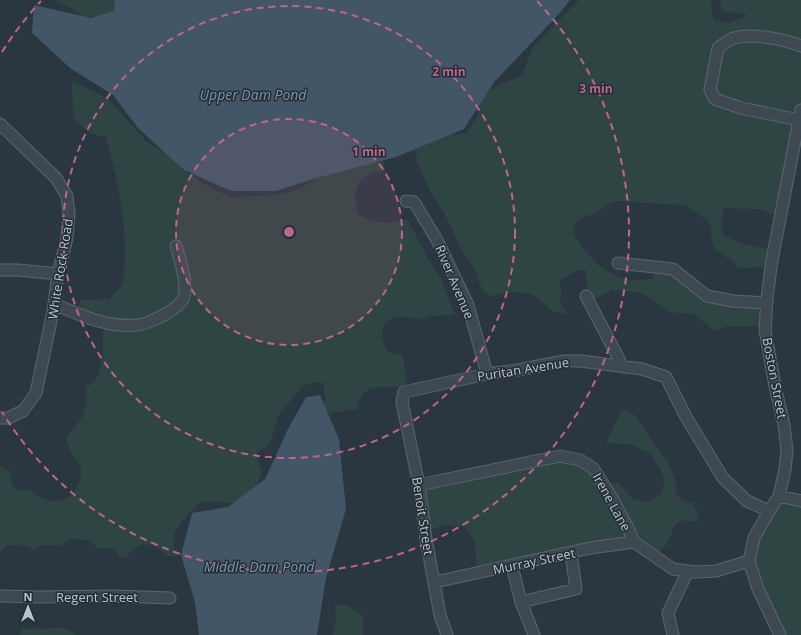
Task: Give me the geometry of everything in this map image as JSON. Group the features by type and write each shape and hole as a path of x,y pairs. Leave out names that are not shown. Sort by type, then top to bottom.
{"street":[{"path":"800,115 741,108 715,99 710,90 718,48 733,38 748,36 780,40 801,46"},
{"name":"Boston Street","path":"749,562 754,538 779,496 785,470 787,450 784,425 765,330 772,260 800,115"},
{"name":"White Rock Road","path":"0,124 56,178 68,196 69,214 68,238 58,274 54,304 36,393 23,411 8,418 0,418"},
{"name":"River Avenue","path":"406,202 414,202 437,240 468,306 487,374"},
{"path":"54,304 89,319 116,325 136,326 153,321 173,310 184,297 185,287 183,272 176,246"},
{"path":"618,264 673,269 707,296 732,301 767,303"},
{"path":"0,270 18,270 58,274"},
{"path":"586,296 623,367"},
{"name":"Puritan Avenue","path":"402,397 404,392 487,374 518,370 564,361 581,361 642,369 666,377 686,417 723,478 747,501 769,511"},
{"name":"Benoit Street","path":"402,397 419,485 426,539 440,615 447,635"},
{"name":"Irene Lane","path":"419,485 560,456 580,460 593,468 612,498 634,542 673,569 716,572 749,562"},
{"path":"779,496 801,501"},
{"name":"Murray Street","path":"435,582 590,548 634,542"},
{"path":"521,602 576,589 571,553"},
{"path":"749,562 758,589 780,635"},
{"path":"512,566 521,602 534,635"},
{"path":"673,635 668,612 688,571"},
{"name":"Regent Street","path":"0,596 114,596 170,598"}],"green space":[{"path":"55,0 124,0 117,16 82,17 72,8"},
{"path":"579,0 711,0 713,19 727,23 747,16 745,14 725,12 720,8 721,0 801,0 801,112 781,216 760,209 724,208 721,222 723,235 740,243 774,250 770,267 739,268 730,259 715,250 712,241 711,225 703,217 684,205 617,201 596,213 583,217 577,221 574,229 575,235 579,242 589,255 614,275 624,279 636,281 654,278 654,272 681,274 717,295 724,297 768,296 765,326 728,326 715,331 694,314 669,312 649,297 637,292 612,290 591,301 587,295 585,271 578,270 559,281 561,290 560,301 567,314 552,311 540,300 529,293 509,292 489,297 487,293 483,291 475,270 458,244 449,222 431,193 417,162 414,144 432,136 467,133 479,112 481,100 492,88 522,75 533,47"},
{"path":"72,81 107,98 150,145 170,155 189,174 209,187 230,197 280,195 302,188 331,168 382,156 386,172 373,172 360,181 355,193 357,213 368,220 381,222 394,222 407,219 431,264 440,277 455,314 429,316 423,320 411,317 396,317 392,318 386,323 382,335 384,344 388,352 403,355 408,390 404,390 400,387 372,388 363,394 357,409 325,414 324,383 316,382 303,386 279,414 269,444 257,453 261,473 251,502 240,504 208,501 200,502 174,533 173,543 177,556 166,556 157,547 146,544 141,545 131,551 127,557 120,558 114,550 108,548 97,548 88,540 71,539 61,546 42,545 34,550 27,546 8,546 4,547 0,555 0,467 10,471 13,486 19,490 32,491 40,497 49,500 57,501 65,499 77,488 81,469 69,449 66,438 80,421 84,413 86,406 85,386 94,382 100,370 104,323 76,312 81,300 109,299 122,286 125,262 124,227 120,197 110,152 106,137 89,133 73,117"},
{"path":"627,410 636,416 662,455 668,461 675,479 677,496 686,503 693,502 699,513 697,522 682,520 676,523 672,530 671,537 659,554 633,541 479,570 476,560 475,542 468,530 463,526 447,525 426,531 420,484 530,461 581,460 606,486 618,482 633,499 647,502 661,494 665,479 651,454 629,444 606,443 621,411"},
{"path":"776,499 801,500 801,635 781,635 770,611 751,554"},
{"path":"335,605 347,605 363,616 363,635 332,635 336,616"},
{"path":"65,628 77,635 20,635 22,629"}],"water":[{"name":"Upper Dam Pond","path":"115,0 570,0 559,14 495,81 464,129 396,157 320,177 276,191 231,191 184,170 138,128 113,95 70,68 32,33 34,5 91,18 114,11"},
{"name":"Middle Dam Pond","path":"320,395 339,439 346,509 326,578 317,635 199,635 195,602 181,555 192,513 228,507 265,479 288,429 306,397"}]}
